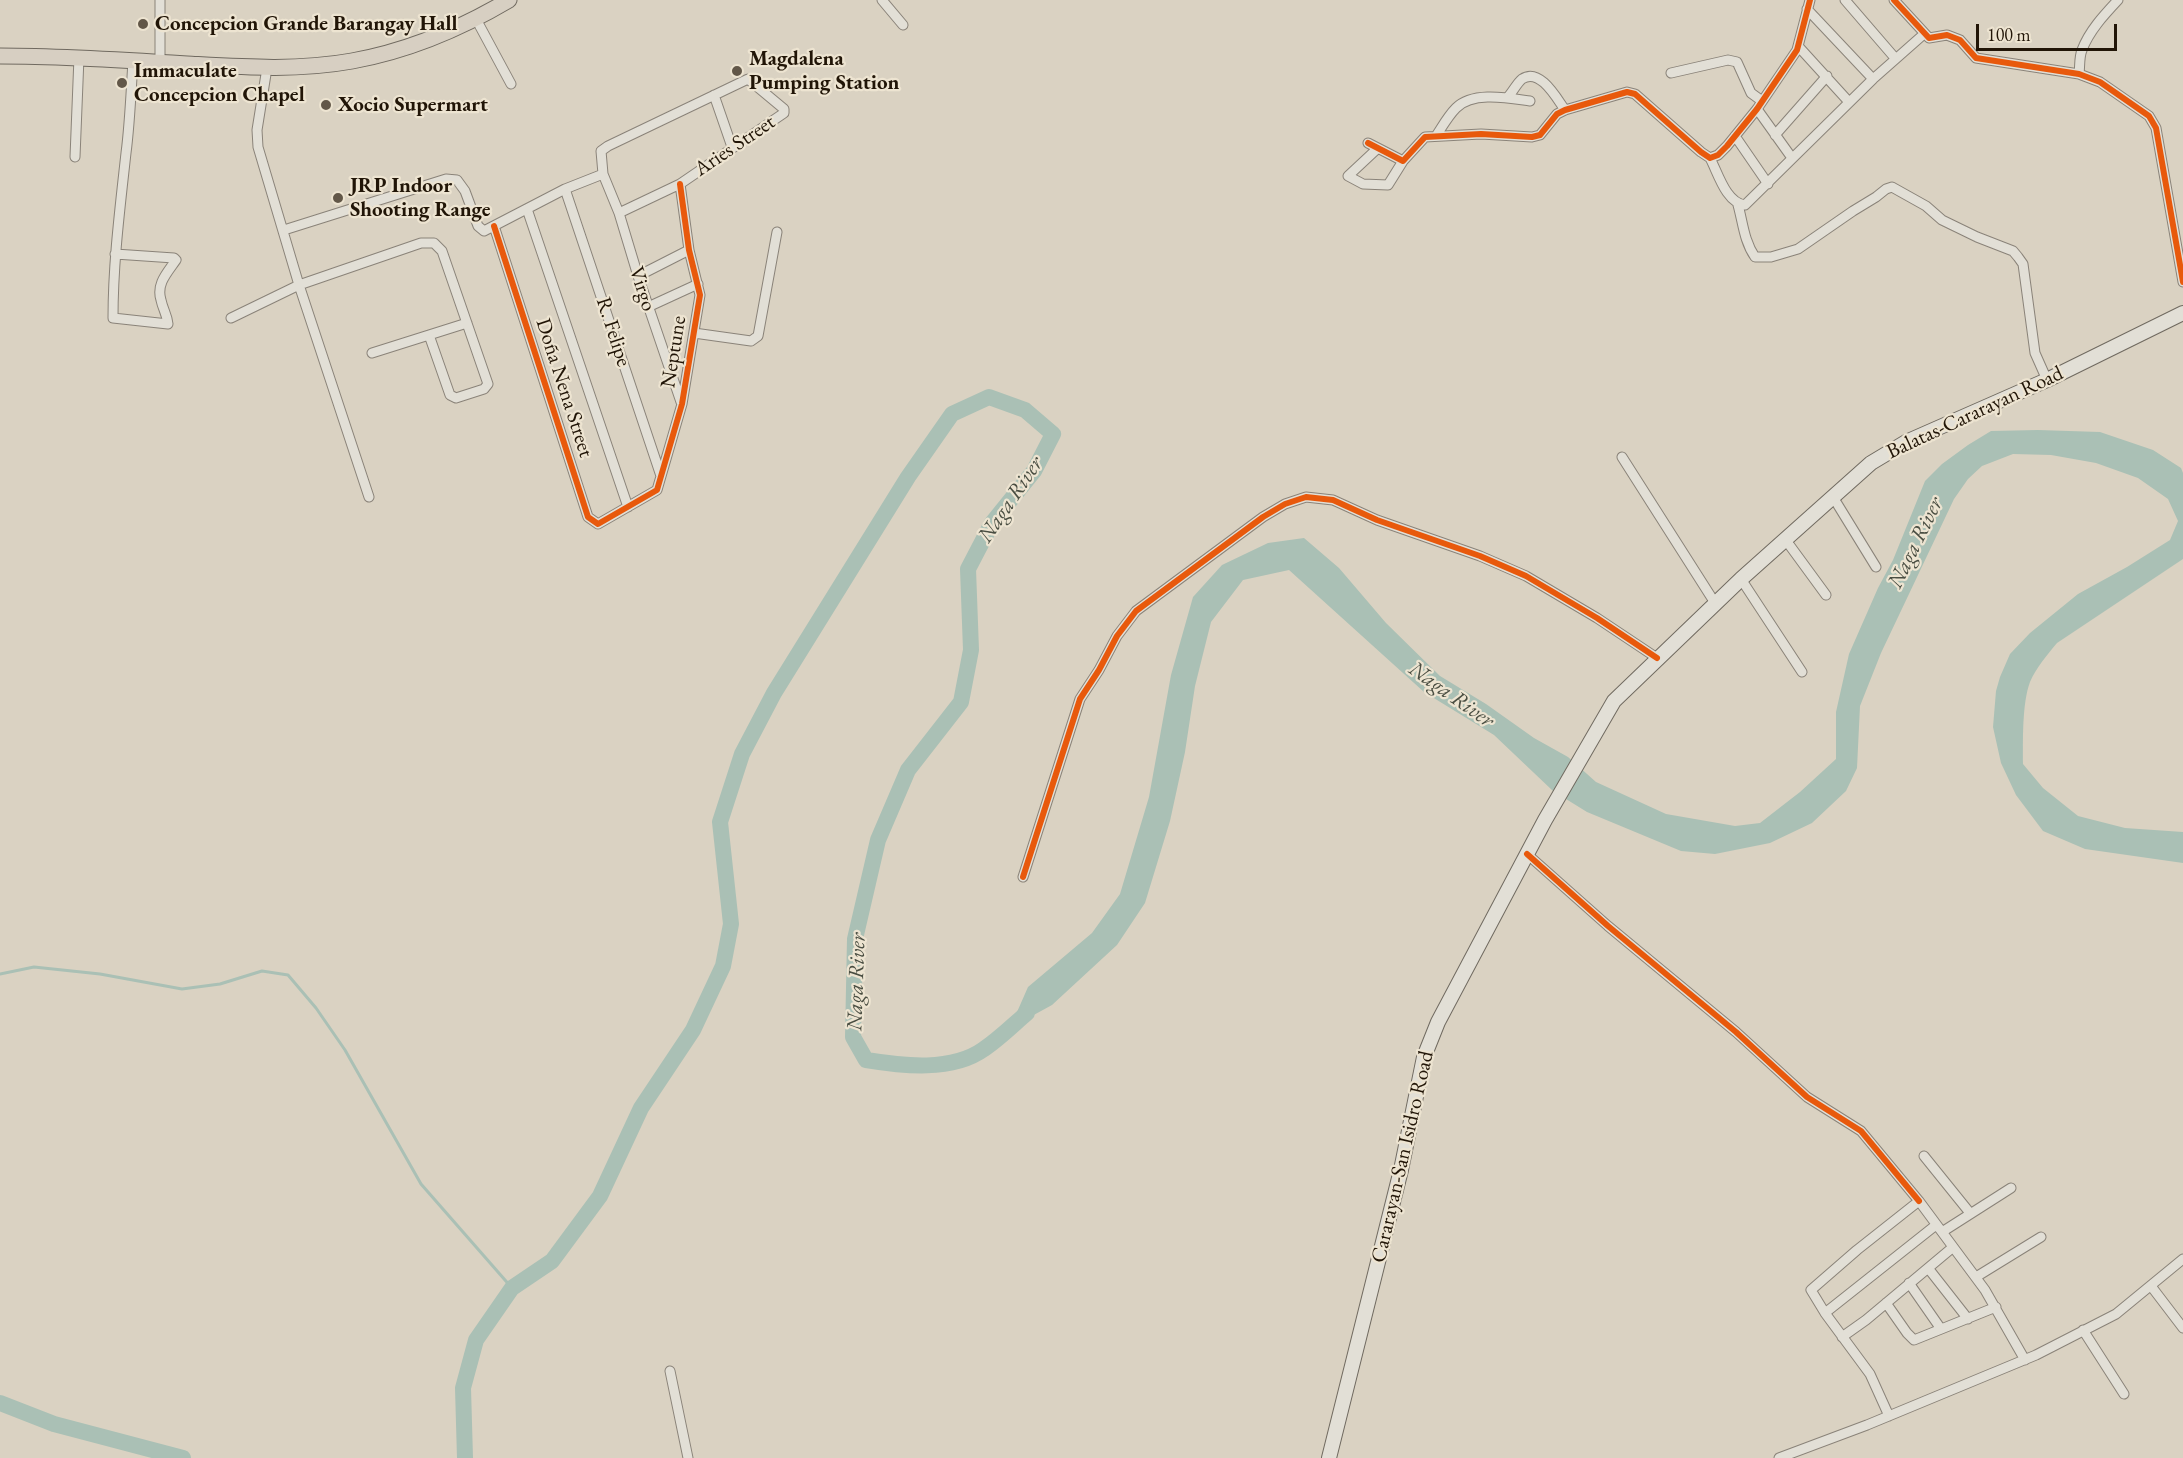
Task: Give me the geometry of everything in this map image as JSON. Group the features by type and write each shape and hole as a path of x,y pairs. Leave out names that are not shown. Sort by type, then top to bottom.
{"main road":[{"path":"0,56 79,57 267,68 352,61 426,41 476,19 508,0"},
{"name":"Balatas-Cararayan Road","path":"1785,539 1871,463 1906,442 2047,380 2183,313"},
{"name":"Cararayan-San Isidro Road","path":"1329,1458 1401,1170 1424,1057 1438,1022 1545,820 1614,701 1785,539"}],"street":[{"path":"160,0 160,62"},
{"path":"882,0 903,25"},
{"path":"1845,0 1895,58"},
{"path":"1894,0 1929,38 1947,35 1960,40 1976,58 2079,74 2100,82 2149,116 2154,122 2183,282"},
{"path":"2079,74 2081,52 2085,44 2102,18 2118,0"},
{"path":"1808,4 1873,79"},
{"path":"1710,158 1718,155 1735,136 1760,104 1798,46 1808,4"},
{"path":"476,19 511,84"},
{"path":"1403,160 1373,145 1348,176 1363,184 1388,185 1403,160 1425,137 1481,134 1532,137 1540,135 1557,114 1565,110 1627,93 1635,94 1710,158 1731,198 1738,204 1745,205 1873,79 1924,34"},
{"path":"1798,46 1849,102"},
{"path":"75,157 79,57"},
{"path":"1671,73 1728,60 1737,62 1751,93 1760,104 1775,135 1792,158"},
{"path":"115,254 176,260 159,287 168,324 113,318 115,254 127,150 133,61"},
{"path":"267,68 257,130 258,147 299,285 369,497"},
{"path":"1507,98 1523,79 1532,76 1542,80 1565,110"},
{"path":"1775,135 1827,76"},
{"name":"Aries Street","path":"619,213 680,184 784,113 784,109 748,79 714,95"},
{"path":"284,230 446,179 457,180 465,190 480,229 484,231 565,189 603,174 601,151 608,146 714,95 732,147"},
{"path":"1436,136 1455,109 1465,102 1476,99 1507,98 1530,101"},
{"path":"1735,136 1768,184"},
{"name":"Virgo","path":"603,174 619,213 648,307 682,404"},
{"name":"Neptune","path":"628,507 657,490 682,404 694,333 700,295 689,250 680,184"},
{"path":"1738,204 1744,235 1755,258 1798,249 1853,210 1886,189 1892,188 1926,206 1942,220 2013,251 2023,264 2035,353 2047,380"},
{"name":"R. Felipe","path":"565,189 661,476"},
{"path":"527,209 628,507"},
{"name":"Doña Nena Street","path":"494,226 588,517 598,524 628,507"},
{"path":"694,333 751,341 758,336 777,232"},
{"path":"231,318 299,285 421,243 434,243 442,251 488,384 484,388 456,398 450,395 429,335"},
{"path":"638,276 689,250"},
{"path":"648,307 698,284"},
{"path":"372,353 466,323"},
{"path":"1622,457 1715,603"},
{"path":"1023,877 1080,699 1100,670 1126,623 1136,611 1237,535 1285,504 1306,497 1333,500 1413,534 1480,556 1526,576 1597,618 1657,658"},
{"path":"1833,497 1876,567"},
{"path":"1785,539 1826,595"},
{"path":"1741,579 1802,672"},
{"path":"1527,854 1608,926 1736,1032 1807,1097 1862,1131 1919,1201 1952,1248 1976,1277 1996,1307 2025,1360"},
{"path":"1924,1156 1970,1213"},
{"path":"1825,1313 1939,1229 2011,1188"},
{"path":"1889,1416 1870,1374 1811,1290 1919,1201"},
{"path":"1976,1277 2041,1237"},
{"path":"1842,1337 1952,1248"},
{"path":"1779,1458 2025,1360 2116,1314 2183,1259"},
{"path":"1928,1268 1968,1318"},
{"path":"1909,1283 1941,1329"},
{"path":"2151,1286 2183,1328"},
{"path":"1886,1303 1914,1340 1996,1307"},
{"path":"2084,1330 2124,1394"},
{"path":"670,1371 688,1458"}],"water":[{"path":"1991,431 2100,432 2153,450 2181,468 2183,473 2183,559 2057,643 2039,667 2027,691 2024,711 2023,764 2043,788 2078,816 2125,828 2183,832 2183,863 2085,849 2043,831 2016,795 2001,763 1993,727 1996,691 2010,654 2030,633 2078,594 2170,540 2178,521 2168,499 2138,478 2096,463 2051,455 2013,454 1982,466 1968,479 1954,499 1881,653 1860,706 1857,768 1846,791 1812,823 1770,843 1715,854 1681,851 1587,812 1553,791 1494,735 1424,692 1289,570 1243,580 1211,622 1195,686 1185,752 1170,821 1145,903 1117,945 1052,1005 1010,1028 1028,987 1092,933 1120,894 1149,797 1171,675 1193,597 1222,565 1268,543 1304,538 1339,568 1386,623 1440,676 1486,704 1534,738 1568,757 1596,782 1666,814 1735,826 1760,823 1800,792 1836,759 1836,712 1849,654 1893,560 1925,481 1942,464"}],"waterway":[{"name":"Naga River","path":"465,1458 463,1388 476,1340 512,1288 552,1261 600,1196 641,1108 693,1030 723,966 731,924 720,822 742,754 774,693 908,477 952,414 989,397 1025,410 1053,434 1034,471 992,523 968,569 971,650 961,702 908,770 878,840 855,939 853,1037 866,1060 911,1065 942,1064 957,1061 984,1049 1027,1013"},
{"path":"0,974 34,967 100,974 182,989 220,984 262,971 288,975 316,1008 345,1050 421,1184 512,1288"},
{"name":"Naga River","path":"0,1403 54,1424 183,1458"}],"cycle path":[{"path":"1368,143 1403,161 1425,137 1481,134 1532,137 1540,135 1557,114 1565,110 1627,92 1635,94 1710,158 1718,155 1727,146 1757,109 1797,50 1810,0"},
{"path":"1894,0 1929,38 1947,35 1960,40 1976,58 2079,74 2100,82 2149,116 2156,128 2183,282"},
{"path":"494,226 588,517 598,524 657,490 682,404 700,295 689,250 680,184"},
{"path":"1023,877 1080,699 1117,636 1136,611 1263,517 1285,504 1306,497 1333,500 1377,520 1480,556 1526,576 1597,618 1657,658"},
{"path":"1527,854 1608,926 1736,1032 1807,1097 1861,1131 1919,1201"}],"place":[{"name":"Concepcion Grande Barangay Hall","path":"143,24"},
{"name":"Magdalena Pumping Station","path":"737,71"},
{"name":"Immaculate Concepcion Chapel","path":"122,83"},
{"name":"Xocio Supermart","path":"326,105"},
{"name":"JRP Indoor Shooting Range","path":"338,198"}]}
